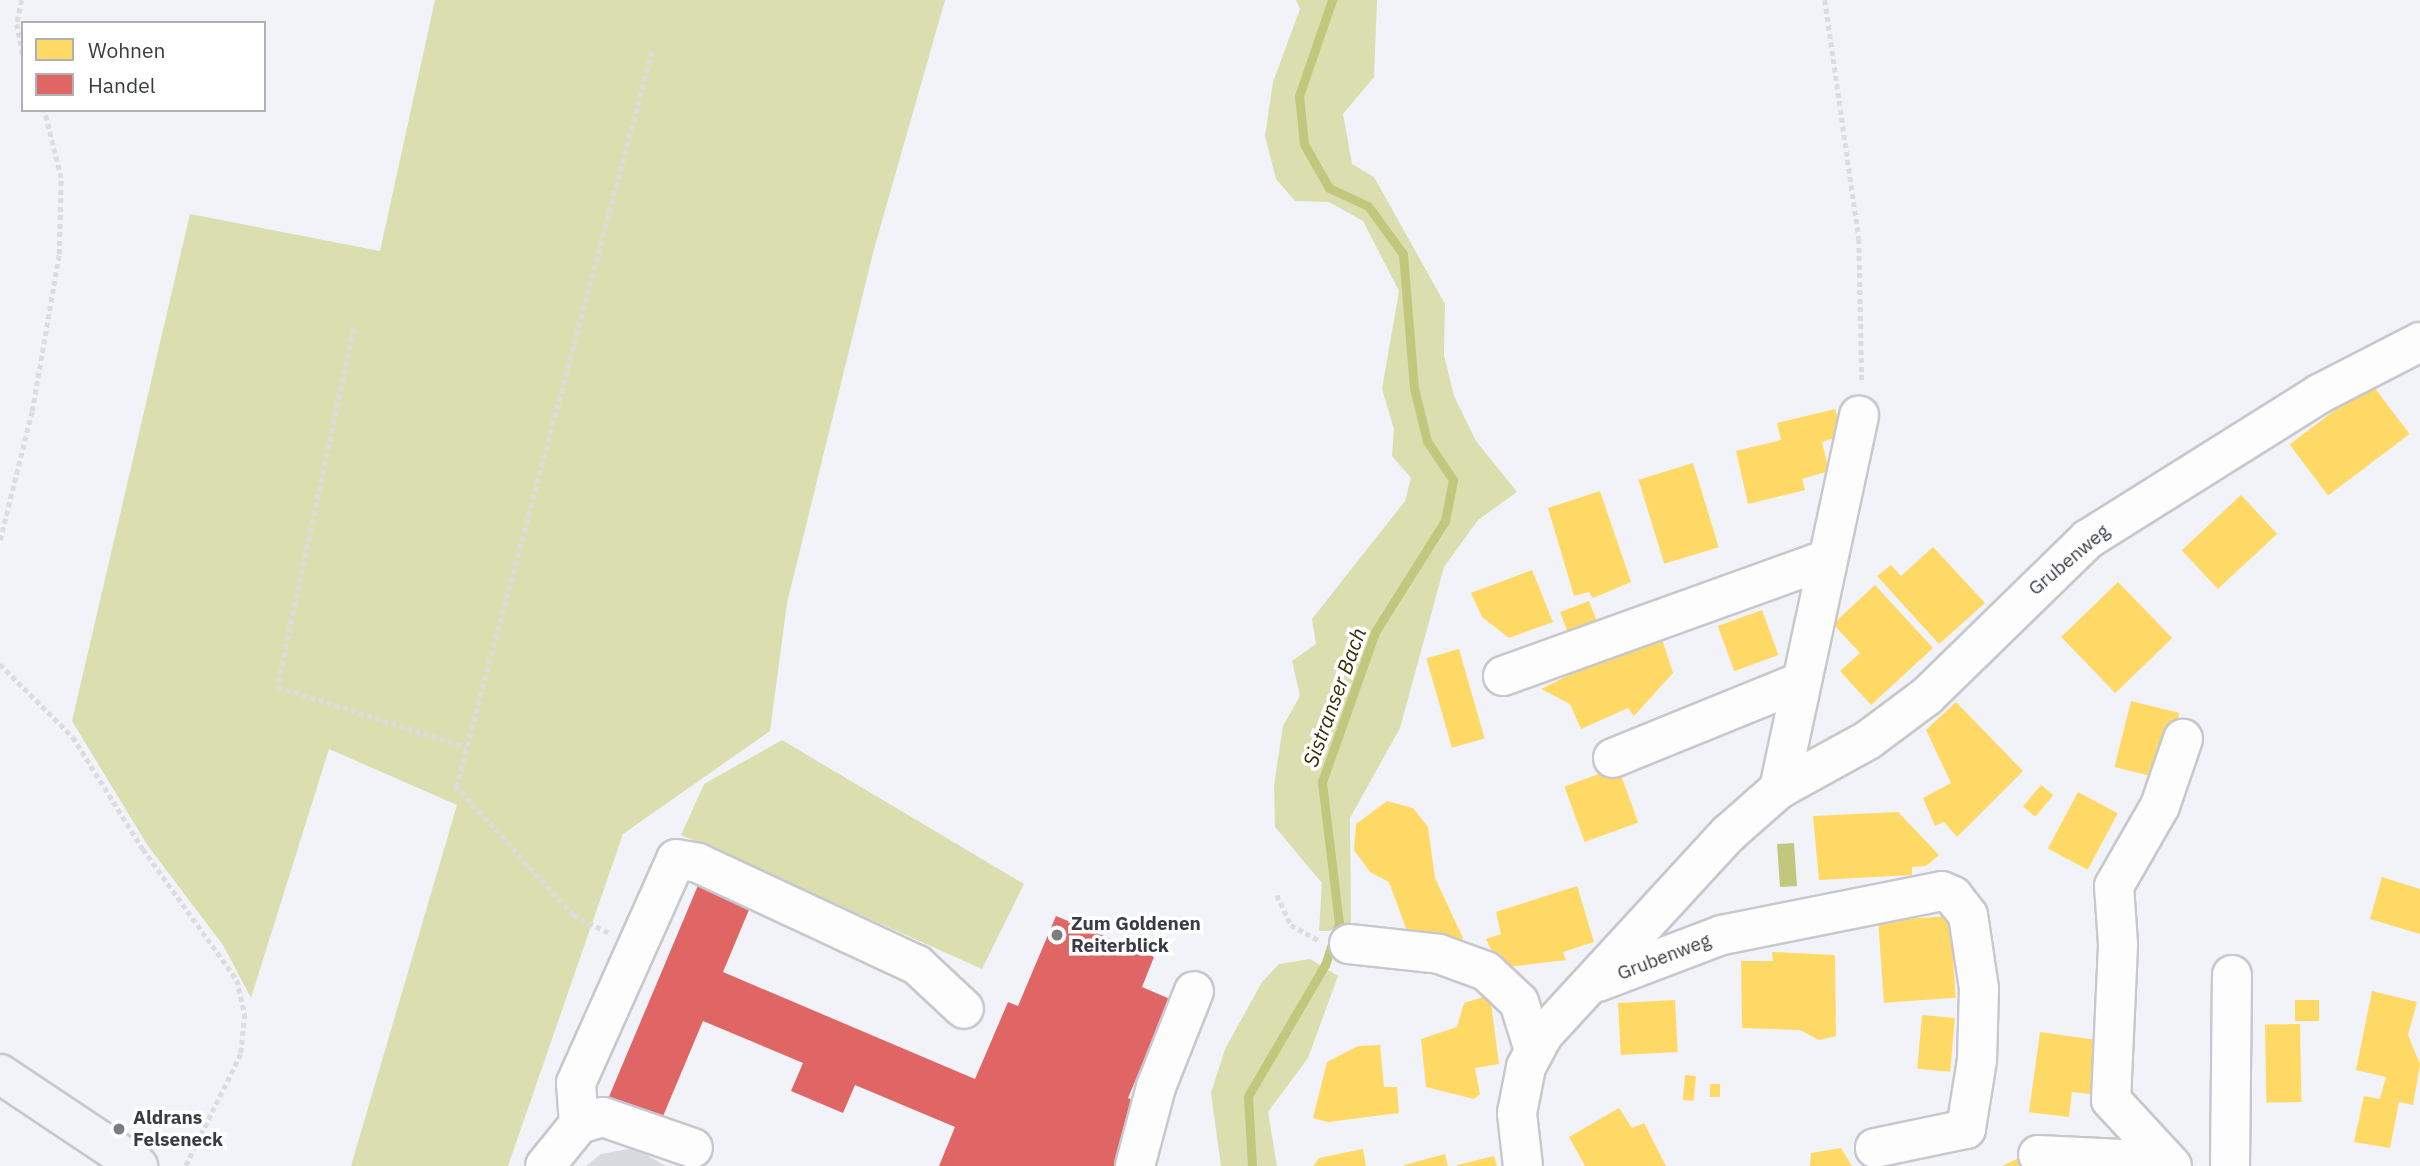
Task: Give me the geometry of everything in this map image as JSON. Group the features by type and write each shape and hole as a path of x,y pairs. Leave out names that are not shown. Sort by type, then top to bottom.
{"main road":[{"path":"0,1074 138,1166"}],"street":[{"name":"Grubenweg","path":"1523,1166 1517,1113 1534,1050 1713,850 1779,789 1850,752 1927,696 2088,539 2319,394 2420,342"},
{"path":"1779,789 1798,683 1828,559 1858,415"},
{"path":"1503,676 1828,559"},
{"path":"1613,758 1798,683"},
{"path":"2167,1164 2111,1100 2118,944 2114,886 2160,806 2183,739"},
{"path":"579,1124 576,1083 668,865 685,858 917,965 964,1009"},
{"name":"Grubenweg","path":"1593,984 1722,935 1942,891 1968,915 1979,989 1977,1060 1966,1129 1875,1148"},
{"path":"1337,942 1439,954 1486,971 1520,1002 1534,1050"},
{"path":"2230,1166 2232,975"},
{"path":"1135,1166 1156,1087 1194,990"},
{"path":"545,1166 579,1124 603,1117 693,1148"},
{"path":"2038,1155 2167,1164"}],"path":[{"path":"21,45 17,24 22,0"},
{"path":"1825,0 1859,239 1858,415"},
{"path":"634,946 573,915 456,787 652,51"},
{"path":"0,540 59,254 61,178 44,112"},
{"path":"354,328 278,687 466,747"},
{"path":"0,664 73,737 143,849 237,980 245,1014 241,1054 186,1166"},
{"path":"1277,895 1298,933 1337,942"}],"shaded area":[{"path":"435,0 945,0 874,249 787,603 770,731 623,834 508,1166 351,1166 457,805 329,749 251,998 223,945 148,846 72,721 190,214 380,251"},
{"path":"1296,0 1377,0 1374,77 1343,114 1352,164 1374,177 1445,304 1444,355 1454,396 1476,441 1517,492 1478,520 1444,567 1400,728 1350,818 1351,924 1329,931 1319,931 1322,883 1275,827 1274,785 1283,726 1300,696 1292,661 1316,644 1312,619 1405,501 1411,478 1392,456 1394,429 1382,389 1399,291 1363,221 1329,202 1295,201 1276,179 1265,136 1273,82 1300,9"},
{"path":"782,740 1024,884 982,969 681,835 704,784"},
{"path":"1794,843 1797,886 1780,887 1777,844"},
{"path":"1310,959 1338,976 1308,1058 1268,1112 1277,1166 1221,1166 1211,1093 1225,1049 1262,982 1279,964"}],"building: Wohnen":[{"path":"2371,383 2410,434 2328,495 2290,444"},
{"path":"1835,409 1843,435 1822,442 1829,471 1802,479 1805,490 1748,504 1736,451 1781,440 1777,423"},
{"path":"1693,463 1719,547 1664,564 1638,480"},
{"path":"1600,491 1631,582 1593,598 1589,592 1574,596 1548,508"},
{"path":"2241,495 2277,534 2218,589 2182,550"},
{"path":"1933,547 1985,603 1939,644 1877,576 1891,565 1901,576"},
{"path":"1532,570 1553,622 1509,638 1482,617 1471,593"},
{"path":"2118,582 2172,638 2115,693 2061,637"},
{"path":"1875,585 1933,648 1871,705 1840,671 1860,653 1833,624"},
{"path":"1589,601 1601,632 1572,643 1560,612"},
{"path":"1762,610 1778,655 1734,671 1718,626"},
{"path":"1659,630 1673,673 1634,716 1628,708 1581,729 1570,704 1541,689"},
{"path":"1459,649 1485,738 1452,748 1426,658"},
{"path":"2131,701 2180,713 2163,779 2115,767"},
{"path":"1956,702 2023,771 1957,837 1944,822 1935,826 1923,798 1951,783 1926,730"},
{"path":"1618,767 1638,822 1585,842 1564,786"},
{"path":"2041,785 2053,795 2035,817 2023,806"},
{"path":"2078,792 2118,813 2088,870 2048,849"},
{"path":"1387,801 1413,808 1428,827 1435,878 1463,938 1454,948 1411,942 1389,882 1370,872 1354,850 1356,824"},
{"path":"1898,812 1939,855 1926,866 1912,867 1912,875 1819,880 1813,816"},
{"path":"2382,877 2420,889 2420,934 2370,919"},
{"path":"1577,886 1594,942 1563,952 1566,960 1500,968 1486,939 1501,934 1496,912"},
{"path":"1950,916 1956,998 1884,1003 1878,921"},
{"path":"1772,952 1835,955 1836,1036 1819,1040 1800,1030 1742,1028 1741,961 1773,961"},
{"path":"2372,991 2417,1002 2408,1035 2420,1064 2413,1105 2399,1102 2390,1148 2354,1142 2364,1096 2380,1099 2386,1077 2356,1070"},
{"path":"1490,995 1499,1064 1475,1068 1480,1094 1474,1099 1426,1087 1421,1039 1457,1027 1464,1003"},
{"path":"1675,1000 1678,1052 1621,1055 1618,1003"},
{"path":"2295,1000 2319,1000 2319,1021 2295,1021"},
{"path":"1922,1015 1955,1018 1950,1072 1917,1069"},
{"path":"2300,1024 2301,1102 2266,1103 2265,1025"},
{"path":"2040,1032 2097,1040 2090,1094 2072,1092 2069,1117 2029,1112"},
{"path":"1380,1045 1384,1087 1397,1087 1399,1113 1328,1122 1313,1118 1327,1062 1358,1046"},
{"path":"1685,1075 1696,1076 1694,1101 1683,1100"},
{"path":"1710,1084 1720,1084 1720,1097 1710,1097"},
{"path":"1619,1108 1632,1128 1644,1123 1666,1166 1585,1166 1569,1137"},
{"path":"1841,1148 1852,1166 1810,1166 1811,1153"},
{"path":"1363,1149 1366,1166 1313,1166 1319,1158"},
{"path":"1445,1154 1448,1166 1404,1165"},
{"path":"1494,1156 1497,1166 1457,1166 1457,1165"},
{"path":"2021,1157 2043,1166 2002,1166"}],"building: Handel":[{"path":"699,883 751,905 723,972 975,1079 1008,1002 1018,1006 1056,916 1154,957 1142,987 1170,999 1128,1098 1148,1106 1123,1166 939,1166 955,1127 855,1085 843,1113 791,1091 803,1063 703,1021 661,1121 608,1099"}],"building: Sonstige":[{"path":"634,1148 666,1166 586,1166 601,1154"}],"waterway":[{"name":"Sistranser Bach","path":"1252,1166 1248,1096 1325,965 1339,923 1322,782 1375,632 1445,521 1453,480 1427,441 1414,388 1403,254 1368,206 1329,188 1304,144 1299,96 1332,0"}],"place":[{"name":"Zum Goldenen Reiterblick","path":"1057,935"},
{"name":"Aldrans Felseneck","path":"119,1129"}]}
